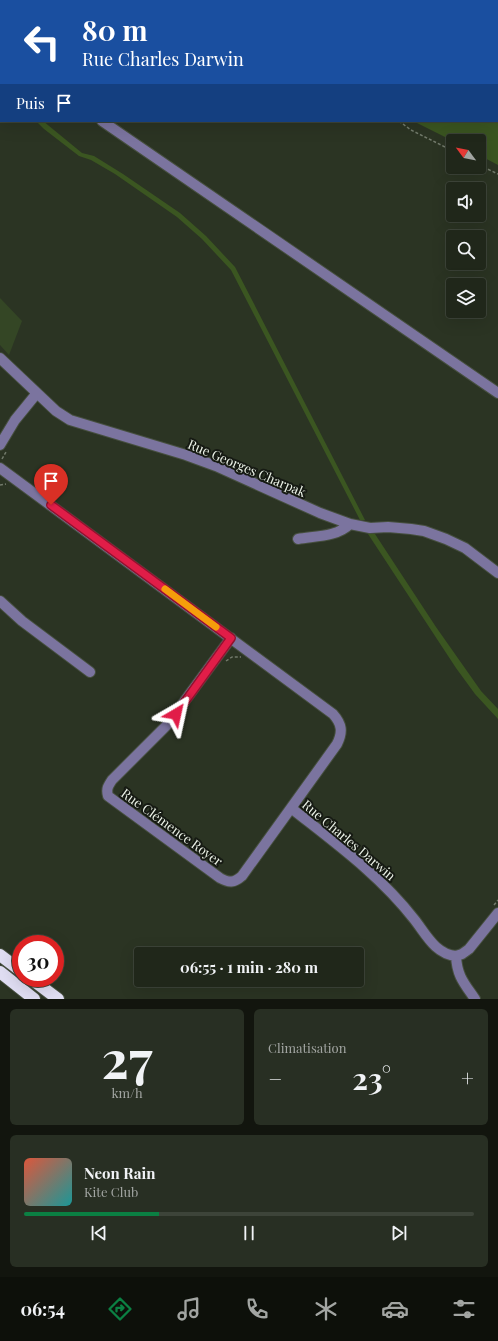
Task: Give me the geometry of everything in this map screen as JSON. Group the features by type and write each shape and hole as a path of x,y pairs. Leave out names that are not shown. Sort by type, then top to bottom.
{"highway":[{"path":"0,955 12,964"},
{"path":"0,972 34,999"},
{"path":"42,987 58,999"}],"street":[{"path":"103,122 497,390"},
{"name":"Rue Georges Charpak","path":"0,358 56,411 70,420 186,455 216,466 320,513 350,524 360,527 388,527 424,531 465,548 498,573"},
{"path":"0,445 15,420 37,393"},
{"name":"Rue Charles Darwin","path":"0,468 333,714 340,725 340,738 291,808 381,882 413,918 437,949 442,953 456,956"},
{"path":"298,539 334,533 346,528 350,524"},
{"path":"0,601 22,621 90,672"},
{"name":"Rue Clémence Royer","path":"231,638 167,725 108,785 108,796 220,878 232,882 237,881 242,876 291,808"},
{"path":"475,999 460,977 456,956 469,949 498,913"}],"path":[{"path":"400,122 411,130 446,148"},
{"path":"486,168 498,174"},
{"path":"0,484 9,485"},
{"path":"238,654 245,658"}],"shaded area":[{"path":"37,122 44,122 82,153 94,156 180,213 206,236 235,267 365,520 360,520 231,270 202,239 177,217 115,174 91,160 79,156"},
{"path":"415,122 498,122 498,165 486,159 486,134 446,134 446,138"},
{"path":"0,298 22,321 9,355 0,345"},
{"path":"368,534 375,534 436,627 481,691 498,709 498,719 475,694 456,668"}],"slow traffic":[{"path":"165,589 216,627"}],"route":[{"path":"51,505 231,638 176,714"}]}
